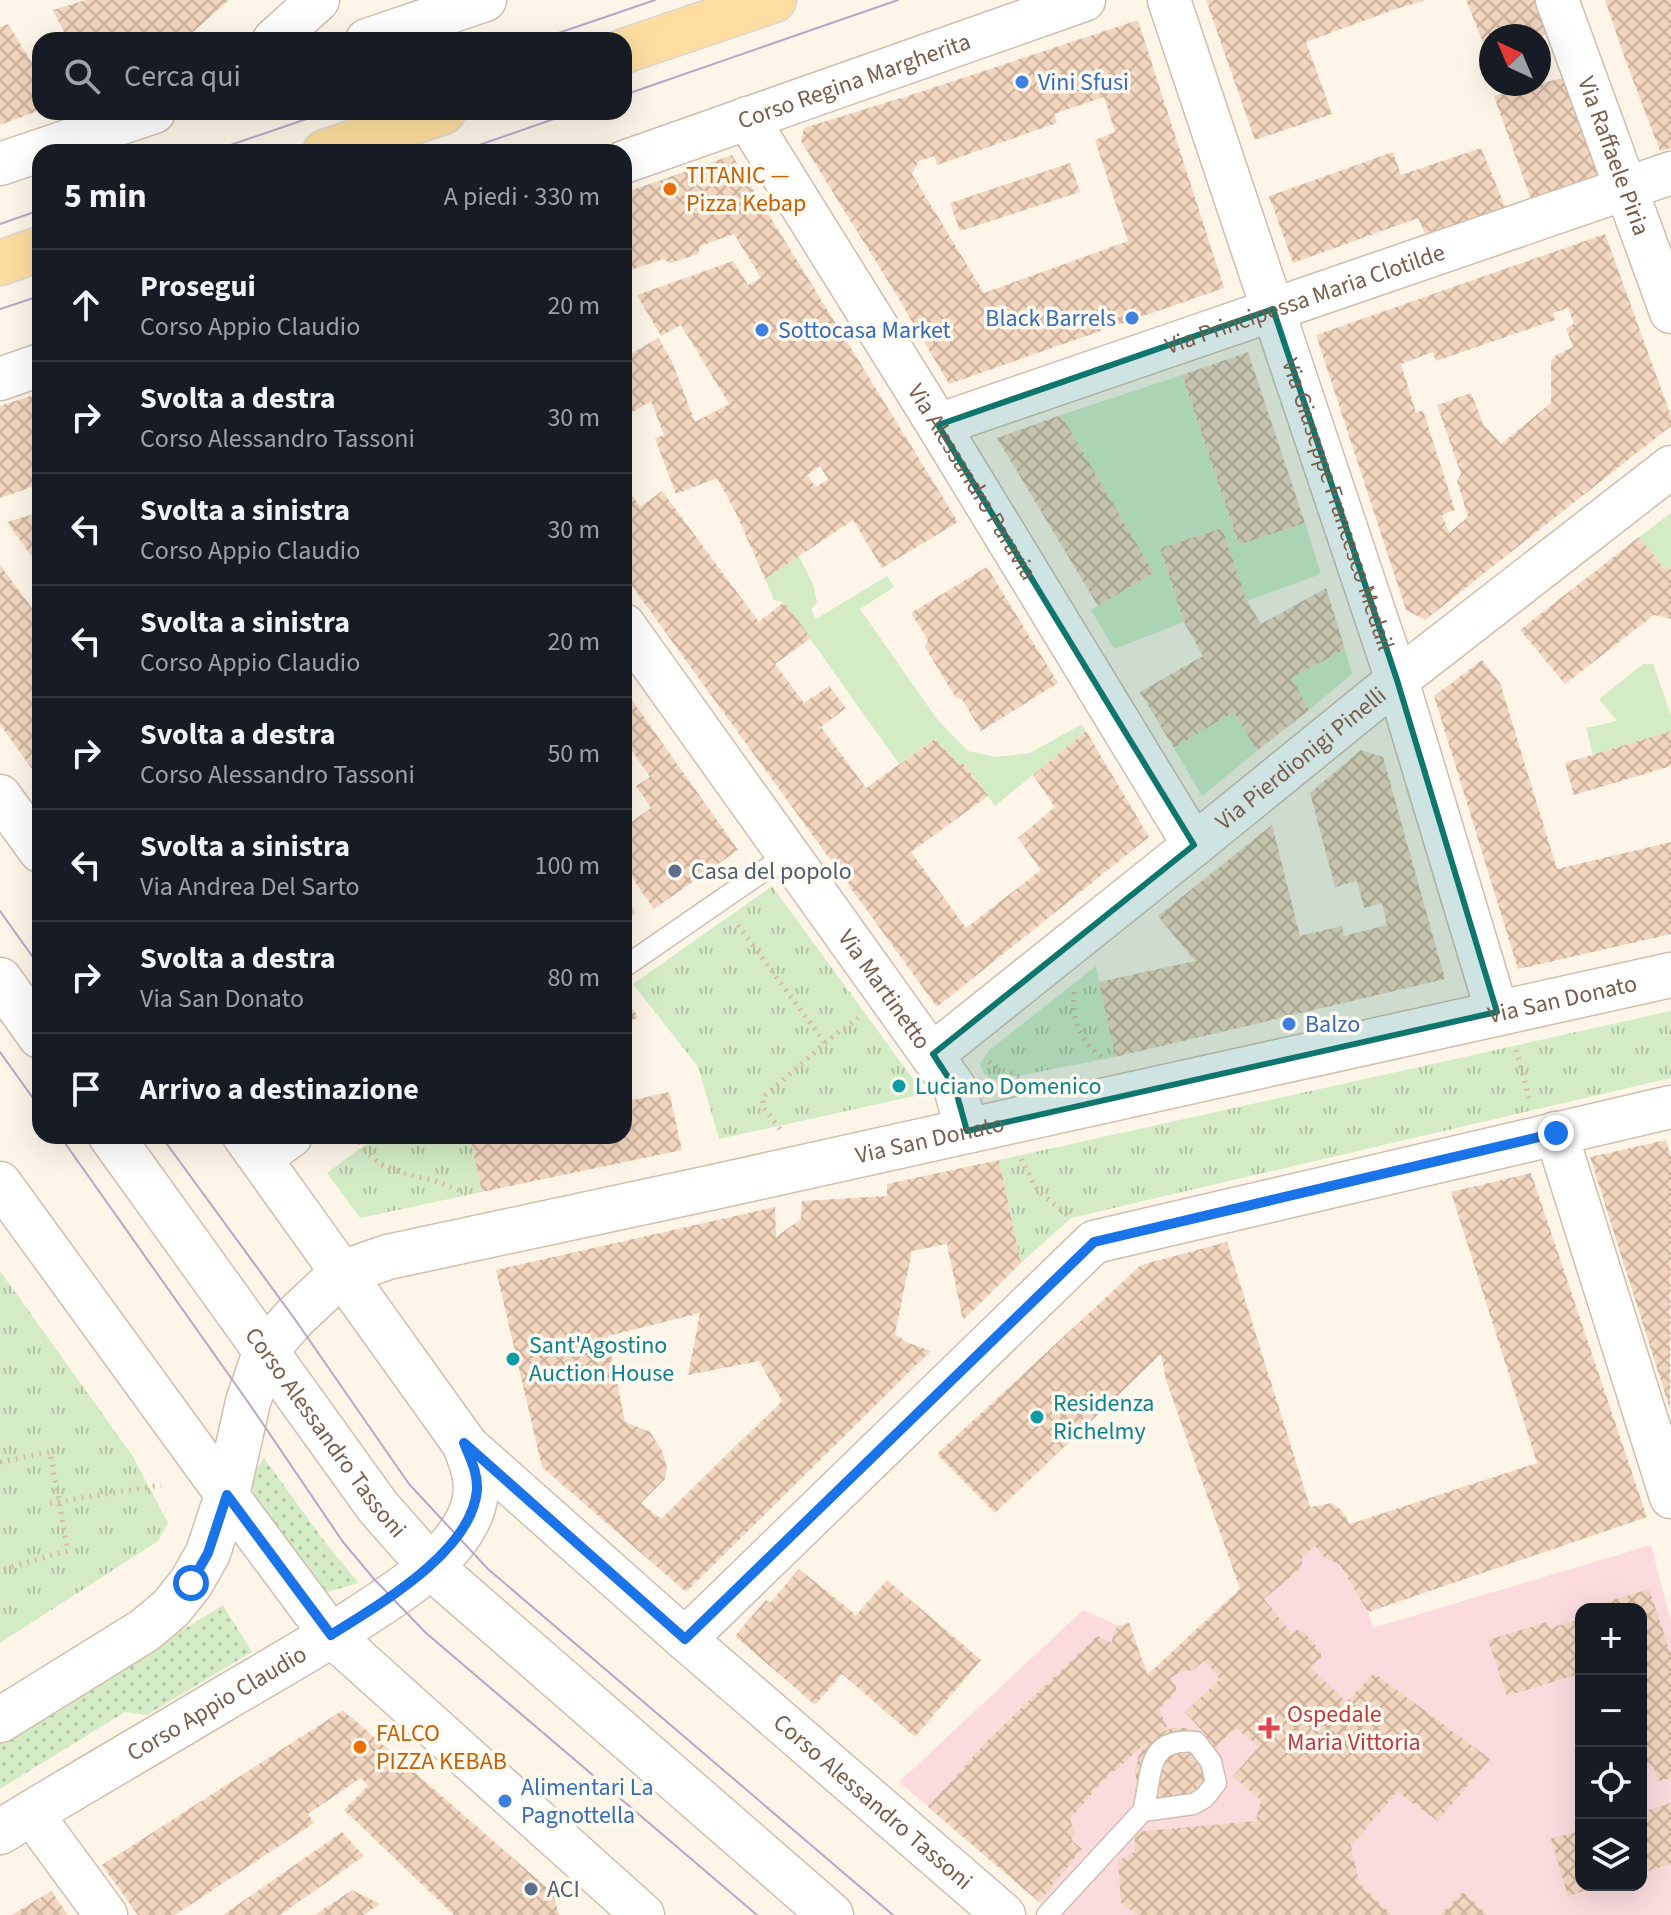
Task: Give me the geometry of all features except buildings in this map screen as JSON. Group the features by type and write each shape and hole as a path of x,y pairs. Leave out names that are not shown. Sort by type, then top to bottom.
{"main road":[{"path":"632,48 774,0"},
{"path":"349,144 419,120"},
{"path":"0,263 32,252"}],"street":[{"path":"283,32 318,0"},
{"path":"383,32 429,9 485,0"},
{"name":"Corso Regina Margherita","path":"632,159 1084,0"},
{"name":"Via Giuseppe Francesco Medail","path":"1169,0 1397,680 1506,1028"},
{"name":"Via Raffaele Piria","path":"1557,0 1671,312"},
{"name":"Via Alessandro Paravia","path":"747,118 1194,845"},
{"path":"59,144 130,120"},
{"path":"0,164 32,153"},
{"name":"Via Principessa Maria Clotilde","path":"938,425 1671,173"},
{"path":"0,379 32,368"},
{"name":"Via Pierdionigi Pinelli","path":"933,1054 1397,680 1671,467"},
{"name":"Via Martinetto","path":"632,636 933,1054 955,1088 967,1131"},
{"path":"0,796 32,840"},
{"name":"Via San Donato","path":"266,1350 294,1318 342,1273 388,1257 967,1131 1506,1028 1671,975"},
{"path":"0,980 32,1025"},
{"path":"685,1639 1082,1230 1545,1122 1671,1107"},
{"path":"1545,1122 1671,1497"},
{"name":"Corso Alessandro Tassoni","path":"117,1144 378,1507 430,1566 831,1915"},
{"name":"Corso Alessandro Tassoni","path":"266,1144 342,1273 464,1443 1004,1915"},
{"path":"0,1183 331,1635 632,1912"},
{"path":"0,1720 145,1630 171,1608 191,1583 208,1553 227,1495 248,1402 266,1350"},
{"name":"Corso Appio Claudio","path":"15,1822 331,1635 390,1597 430,1566 458,1536 477,1491 475,1470 464,1443"},
{"path":"15,1822 106,1915"}],"lane":[{"path":"632,962 788,854"},
{"path":"1047,1915 1143,1811"}],"path":[{"path":"719,901 825,1043"},
{"path":"1076,984 1073,994 1078,1031 1091,1050 1108,1062"},
{"path":"783,1133 763,1107 763,1097 859,1017"},
{"path":"1506,1028 1545,1122"},
{"path":"983,1057 994,1066 1023,1079"},
{"path":"361,1144 380,1164 479,1199"},
{"path":"1019,1155 1038,1191 1082,1230"},
{"path":"0,1462 50,1452 68,1551 0,1570"},
{"path":"50,1503 161,1485"}],"highlighted area":[{"path":"1273,309 1397,680 1497,1012 967,1131 955,1088 933,1054 1194,845 938,425"}],"shaded area":[{"name":"Ospedale Maria Vittoria","path":"1319,1533 1368,1612 1373,1628 1651,1545 1671,1621 1671,1915 1055,1915 899,1782 1083,1610 1119,1626 1129,1623 1148,1674 1240,1589"}],"green space":[{"path":"1182,375 1239,545 1305,523 1321,574 1247,601 1222,528 1160,548 1184,622 1114,649 1091,610 1154,573 1061,415"},
{"path":"1671,513 1671,569 1663,567 1639,537"},
{"path":"799,556 813,584 817,602 811,609 816,619 887,576 894,587 860,609 937,719 968,751 996,757 1030,753 1082,724 1086,731 995,806 964,763 960,765 935,739 899,764 784,602 774,600 765,579"},
{"path":"1345,649 1352,674 1309,710 1292,678"},
{"path":"1643,664 1653,664 1671,715 1671,731 1593,755 1586,728 1617,721 1599,699"},
{"path":"1234,712 1257,751 1202,796 1174,748"},
{"path":"772,886 924,1094 719,1139 698,1067 633,984"},
{"path":"1096,966 1115,1057 997,1080 986,1075 980,1064 988,1051"},
{"path":"1671,1011 1671,1078 1071,1218 1021,1263 999,1160"},
{"path":"366,1144 472,1144 482,1192 360,1218 327,1173"},
{"path":"0,1271 132,1455 168,1523 158,1541 0,1643"},
{"path":"264,1458 359,1583 324,1593 258,1513 250,1478"},
{"path":"223,1605 252,1652 147,1715 125,1712 0,1789 0,1743"}],"tram line":[{"path":"561,32 655,0"},
{"path":"632,92 898,0"},
{"path":"233,144 304,120"},
{"path":"482,144 551,120"},
{"path":"0,224 32,213"},
{"path":"0,309 32,299"},
{"path":"0,911 32,956"},
{"path":"0,1052 32,1097"},
{"path":"66,1144 343,1542 374,1579 426,1633 757,1915"},
{"path":"167,1144 294,1318 409,1484 488,1569 893,1915"}],"place":[{"name":"Vini Sfusi","path":"1022,82"},
{"name":"TITANIC — Pizza Kebap","path":"670,189"},
{"name":"Black Barrels","path":"1132,318"},
{"name":"Sottocasa Market","path":"762,330"},
{"name":"Casa del popolo","path":"675,871"},
{"name":"Balzo","path":"1289,1024"},
{"name":"Luciano Domenico","path":"899,1086"},
{"name":"Sant'Agostino Auction House","path":"513,1359"},
{"name":"Residenza Richelmy","path":"1037,1417"},
{"name":"Ospedale Maria Vittoria","path":"1269,1728"},
{"name":"FALCO PIZZA KEBAB","path":"360,1747"},
{"name":"Alimentari La Pagnottella","path":"505,1801"},
{"name":"ACI","path":"531,1889"}],"route":[{"path":"191,1583 208,1553 227,1495 331,1635 390,1597 430,1566 458,1536 477,1491 475,1470 464,1443 685,1639 1094,1242 1556,1133"}]}
